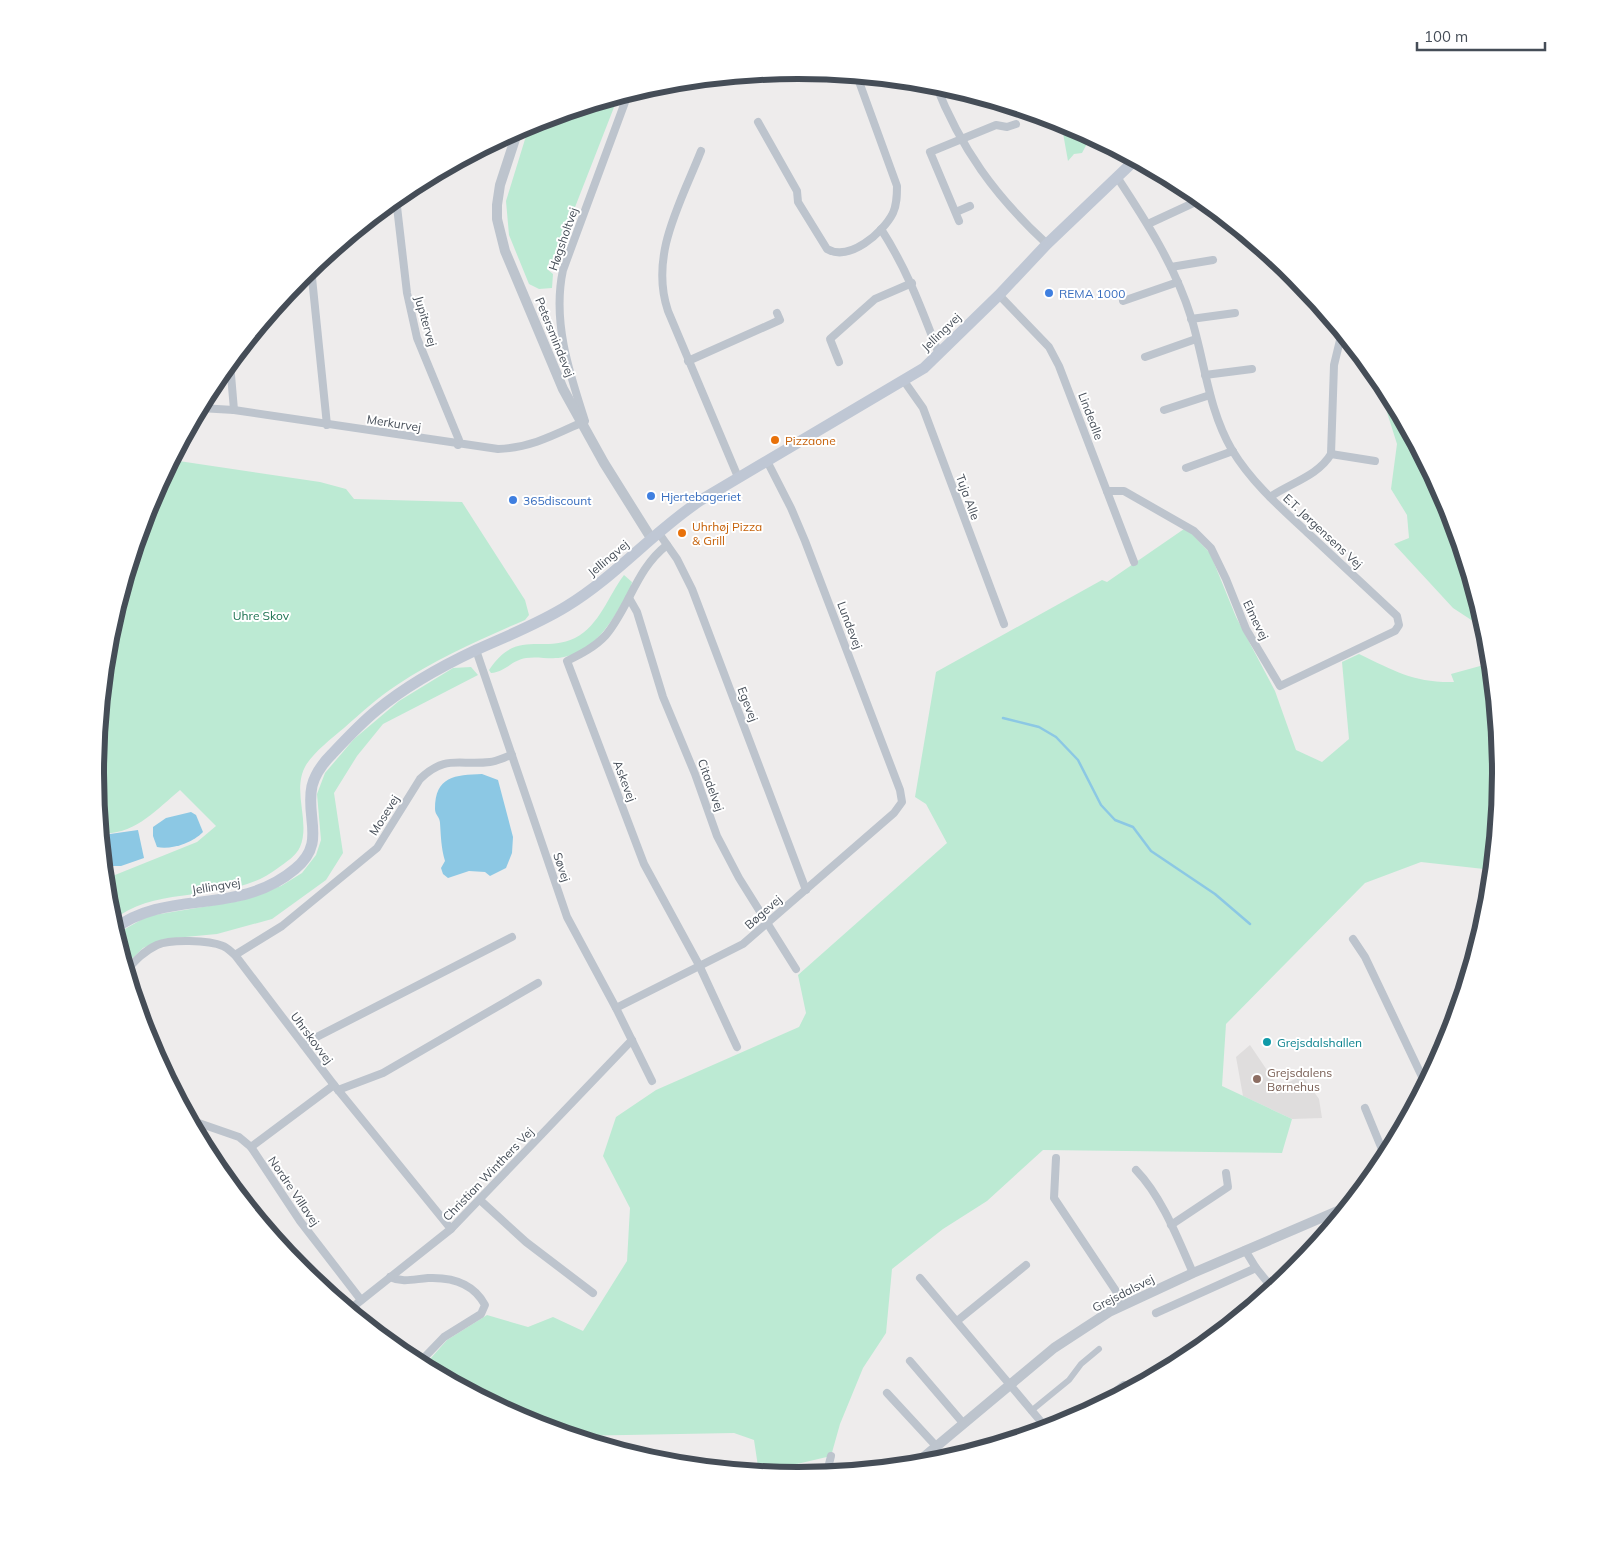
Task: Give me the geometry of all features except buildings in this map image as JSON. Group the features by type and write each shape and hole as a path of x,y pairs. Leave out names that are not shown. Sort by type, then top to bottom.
{"main road":[{"name":"Jellingvej","path":"121,926 143,912 228,900 252,893 271,885 296,869 311,848 314,830 311,788 322,765 376,711 403,692 476,650 526,629 568,605 619,568 676,517 738,477 924,368 999,295 1047,244 1131,164"}],"street":[{"path":"758,122 797,191 798,202 826,249 833,253 842,253 855,249 881,229 892,213 898,186 860,82"},
{"path":"939,93 960,139 981,172 1001,197 1047,244"},
{"name":"Høgsholtvej","path":"580,423 585,420 566,358 558,308 558,289 563,270 626,101"},
{"path":"959,221 930,152 996,125 1007,127 1016,124"},
{"name":"Petersmindevej","path":"513,140 500,185 497,205 500,235 563,389 580,423 654,535"},
{"path":"701,151 665,242 661,277 664,298 688,361 738,477"},
{"name":"E.T. Jørgensens Vej","path":"1117,177 1148,224 1178,282 1191,318 1218,420 1233,451 1248,474 1397,616 1399,625"},
{"path":"1148,224 1194,203"},
{"path":"956,212 970,206"},
{"name":"Jupitervej","path":"397,207 407,293 417,338 459,440 458,444"},
{"path":"881,229 902,261 939,354"},
{"path":"1171,267 1213,260"},
{"path":"312,277 328,425"},
{"path":"1124,301 1178,282"},
{"path":"839,362 830,339 875,299 912,283"},
{"name":"Lindealle","path":"999,295 1036,333 1052,354 1065,382 1134,562"},
{"path":"688,361 780,320 777,313"},
{"path":"1191,318 1234,313"},
{"path":"1145,357 1196,339"},
{"path":"1270,497 1317,470 1325,464 1331,454 1334,365 1340,339"},
{"path":"1205,375 1252,369"},
{"path":"231,374 234,410"},
{"name":"Tuja Alle","path":"904,381 923,408 1004,624"},
{"path":"1164,410 1210,395"},
{"name":"Merkurvej","path":"208,408 234,410 458,444 516,448 537,443 580,423"},
{"path":"1186,468 1233,451"},
{"path":"1331,454 1375,461"},
{"name":"Lundevej","path":"767,461 791,508 805,541 900,790 902,802"},
{"name":"Elmevej","path":"1107,491 1124,491 1194,531 1211,548 1246,629 1280,686 1395,631 1399,625"},
{"name":"Egevej","path":"654,535 667,545 692,589 806,890"},
{"name":"Askevej","path":"667,545 646,565 630,598 606,634 594,647 567,661 644,864 699,965 737,1048"},
{"name":"Citadelvej","path":"630,598 637,612 664,697 695,774 717,836 738,878 796,969"},
{"name":"Søvej","path":"476,650 567,917 616,1008 652,1081"},
{"name":"Mosevej","path":"235,955 282,926 377,848 420,779 429,771 447,762 491,762 512,754"},
{"name":"Bøgevej","path":"616,1008 743,944 894,813 902,802"},
{"path":"302,1044 512,937"},
{"path":"1353,939 1365,956 1423,1079"},
{"name":"Uhrskovvej","path":"131,966 148,950 166,943 217,944 226,947 235,955 336,1087 451,1228"},
{"path":"251,1147 336,1087 383,1073 538,983"},
{"name":"Christian Winthers Vej","path":"353,1307 451,1228 632,1040"},
{"path":"1365,1108 1382,1149"},
{"name":"Nordre Villavej","path":"198,1123 239,1137 251,1147 300,1221 361,1300"},
{"path":"1056,1158 1054,1198 1124,1303"},
{"path":"1136,1170 1147,1182 1171,1225 1193,1273"},
{"path":"1171,1225 1228,1187 1226,1173"},
{"path":"480,1200 526,1242 593,1293"},
{"name":"Grejsdalsvej","path":"924,1457 1008,1385 1077,1332 1124,1303 1245,1250 1336,1214"},
{"path":"1245,1250 1269,1285"},
{"path":"957,1321 1026,1265"},
{"path":"1156,1313 1256,1268"},
{"path":"390,1277 399,1282 431,1278 466,1285 474,1289 485,1306 482,1314 444,1337 424,1358"},
{"path":"920,1278 1042,1423"},
{"path":"1031,1411 1069,1380 1081,1364 1099,1349"},
{"path":"910,1361 963,1423"},
{"path":"1114,1393 1124,1385 1131,1383"},
{"path":"887,1393 936,1446"},
{"path":"828,1467 831,1456"}],"shaded area":[{"name":"Grejsdalens Børnehus","path":"1250,1045 1279,1088 1302,1075 1319,1099 1322,1118 1292,1119 1243,1096 1236,1057"}],"green space":[{"path":"616,103 554,261 549,262 547,269 553,274 552,288 539,289 529,284 509,235 506,201 526,135"},
{"path":"1063,132 1088,142 1082,153 1074,154 1068,161"},
{"path":"1386,403 1422,466 1440,508 1470,594 1477,624 1453,608 1394,544 1409,538 1407,515 1391,489 1397,444"},
{"name":"Uhre Skov","path":"178,461 320,482 346,489 354,499 462,502 525,600 529,615 525,620 460,649 412,675 376,700 318,750 309,760 302,775 300,796 303,837 300,847 293,856 259,880 238,887 151,902 131,909 119,917 112,876 197,842 216,826 180,790 144,820 134,826 113,833 107,833 104,774 105,728 117,638 127,594 141,550"},
{"path":"1184,529 1191,533 1210,553 1236,617 1275,691 1296,750 1322,762 1349,739 1342,662 1359,654 1405,675 1440,682 1454,682 1451,674 1484,665 1492,728 1493,774 1492,819 1486,869 1421,862 1365,883 1226,1024 1222,1086 1292,1119 1282,1153 1043,1150 987,1201 943,1229 892,1269 886,1333 863,1368 840,1424 831,1456 782,1468 758,1467 754,1440 734,1433 590,1436 491,1397 429,1361 447,1340 487,1315 528,1327 553,1317 583,1331 627,1261 630,1208 603,1156 616,1117 656,1090 799,1027 806,1013 798,975 947,843 926,804 915,797 936,672 1102,580 1107,582"},
{"path":"624,575 632,582 630,590 604,631 586,648 559,658 521,659 500,671 491,673 489,670 499,657 509,650 529,644 562,642 575,638 584,632 603,610"},
{"path":"471,667 478,675 383,724 357,756 334,793 343,853 326,880 272,919 217,934 164,939 143,948 130,961 122,931 148,916 239,901 281,886 302,873 316,855 321,840 317,794 325,773 354,739 399,701 453,668"}],"water":[{"path":"482,774 498,780 513,837 512,853 506,868 490,876 485,872 469,871 448,878 443,874 441,868 445,861 440,821 435,809 436,798 443,784 448,780 463,775"},
{"path":"191,812 196,815 203,832 182,845 157,847 153,836 153,827 166,818"},
{"path":"138,830 144,858 121,866 110,866 107,836"}],"waterway":[{"path":"1003,718 1039,727 1056,737 1078,760 1101,805 1115,820 1133,827 1151,851 1215,894 1250,924"}],"place":[{"name":"REMA 1000","path":"1049,293"},
{"name":"Pizzaone","path":"775,440"},
{"name":"Hjertebageriet","path":"651,496"},
{"name":"365discount","path":"513,500"},
{"name":"Uhrhøj Pizza & Grill","path":"682,533"},
{"name":"Grejsdalshallen","path":"1267,1042"},
{"name":"Grejsdalens Børnehus","path":"1257,1079"}]}
